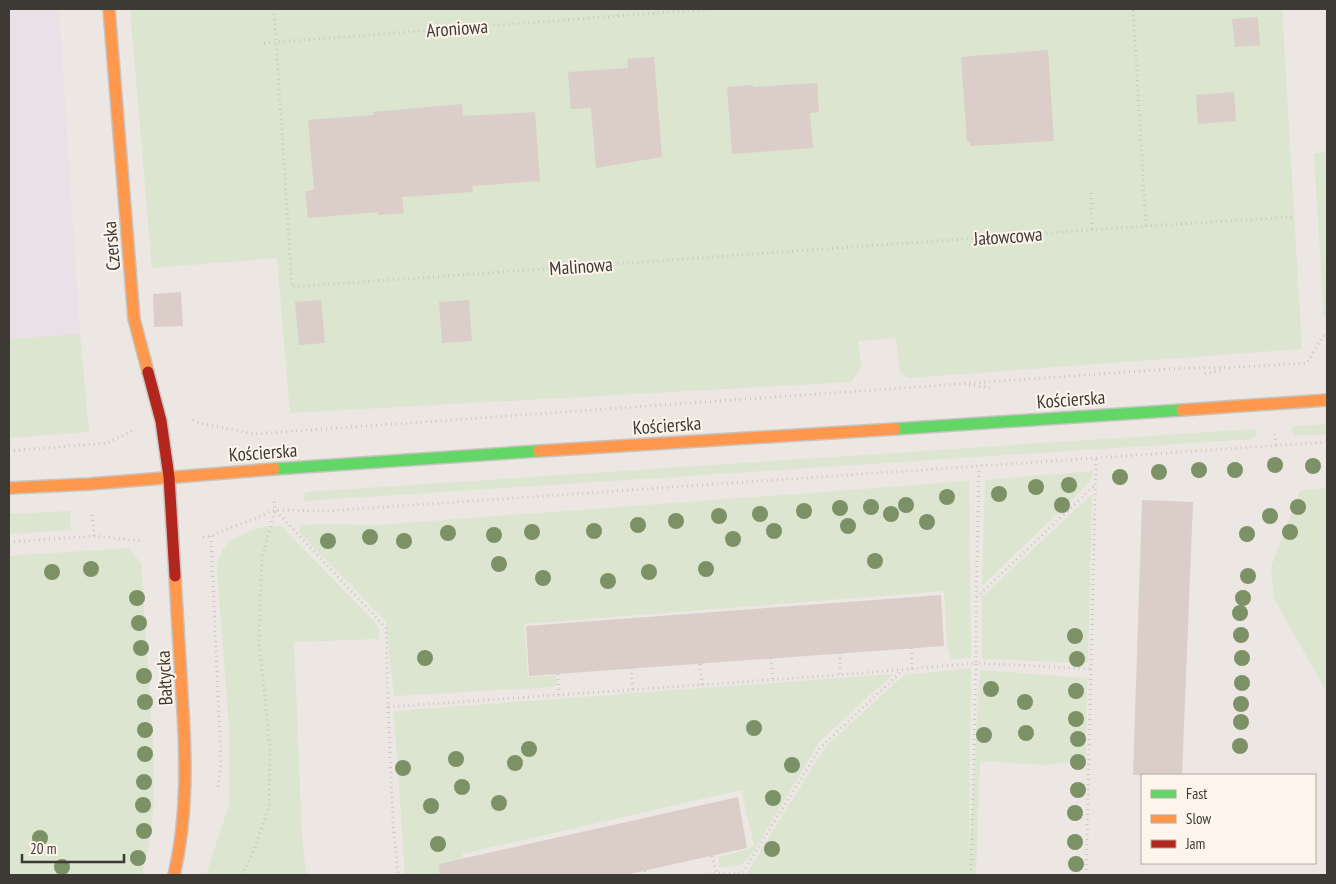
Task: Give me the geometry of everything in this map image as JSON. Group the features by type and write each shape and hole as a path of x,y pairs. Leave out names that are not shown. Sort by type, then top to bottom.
{"main road":[{"name":"Czerska","path":"109,9 134,319 161,421 169,477"},
{"name":"Kościerska","path":"9,488 90,484 737,437 908,428 1327,400"},
{"name":"Bałtycka","path":"169,477 185,747 184,814 179,854 174,875"}],"path":[{"path":"274,9 277,41"},
{"path":"616,9 617,16"},
{"name":"Aroniowa","path":"264,43 709,9"},
{"path":"1133,9 1146,226"},
{"name":"Malinowa","path":"277,41 292,288 870,245"},
{"path":"1092,193 1092,230"},
{"name":"Jałowcowa","path":"870,245 1293,217"},
{"path":"192,420 254,434 1184,368 1269,366 1307,363 1323,336 1327,336"},
{"path":"9,451 107,444 140,427"},
{"path":"211,536 275,510 326,511 1327,442"},
{"path":"1086,875 1096,459"},
{"path":"972,875 979,467"},
{"path":"976,598 1095,485"},
{"path":"275,510 386,628 393,822 398,875"},
{"path":"242,875 255,848 269,807 270,748 259,641 262,557 275,510"},
{"path":"9,542 94,536 136,540"},
{"path":"911,648 912,669"},
{"path":"840,653 840,675"},
{"path":"771,658 773,680"},
{"path":"700,664 702,685"},
{"path":"388,707 976,664 1091,669"},
{"path":"631,668 633,690"},
{"path":"709,875 717,873 742,875 820,748 903,670"},
{"path":"558,674 559,695"},
{"path":"712,856 717,873"},
{"path":"645,871 646,875"}],"shaded area":[{"path":"9,9 59,9 80,334 9,339"}],"green space":[{"path":"130,9 1282,9 1302,349 909,378 900,373 896,338 858,341 861,367 851,382 290,413 277,258 152,268"},
{"path":"1327,152 1327,318 1324,318 1314,153"},
{"path":"80,334 89,432 9,438 9,339"},
{"path":"1327,424 1327,435 1294,435 1292,431 1293,426"},
{"path":"1255,429 1257,435 1252,439 304,501 305,492"},
{"path":"1093,471 1091,481 982,586 985,480"},
{"path":"969,481 971,658 951,659 947,645 944,591 524,624 528,677 556,675 557,684 554,687 394,696 386,622 299,532 300,525 377,525"},
{"path":"1327,488 1327,693 1274,598 1271,567 1300,491"},
{"path":"1092,494 1088,663 982,659 982,597"},
{"path":"70,511 71,530 9,534 9,514"},
{"path":"265,526 281,526 376,623 379,629 379,639 294,642 302,837 306,875 206,875 229,805 229,727 217,569 221,553 229,543 240,536"},
{"path":"128,548 141,563 153,742 153,809 151,831 142,875 9,875 9,556"},
{"path":"971,668 969,857 980,670 1087,678 1086,760 1045,765 980,761 976,875 749,875 748,871 826,746 904,675"},
{"path":"893,674 820,741 755,849 740,864 719,868 719,857 749,849 754,844 741,790 462,854 466,875 405,875 394,712"}],"building":[{"path":"1258,17 1260,45 1235,47 1232,19"},
{"path":"1048,50 1054,141 970,146 970,142 967,142 961,57"},
{"path":"654,57 662,157 596,168 591,108 571,109 568,72 628,68 627,59"},
{"path":"817,83 819,112 810,113 813,148 732,154 727,87"},
{"path":"1234,92 1236,121 1198,124 1196,95"},
{"path":"462,104 463,116 535,112 540,181 472,186 473,192 402,197 404,213 378,215 378,212 308,218 305,191 314,190 308,120 374,115 373,112"},
{"path":"181,292 183,326 154,327 153,294"},
{"path":"321,300 325,343 299,345 295,302"},
{"path":"469,300 472,341 442,343 439,302"},
{"path":"1142,500 1193,502 1182,774 1133,775"},
{"path":"941,595 944,646 529,676 526,626"},
{"path":"738,797 747,848 625,875 440,875 439,864"}],"traffic: fast":[{"path":"895,429 1182,410"},
{"path":"274,469 539,451"}],"traffic: slow":[{"path":"109,9 134,319 148,372"},
{"path":"1182,410 1327,400"},
{"path":"539,451 895,429"},
{"path":"9,488 90,484 274,469"},
{"path":"174,875 182,830 185,785 175,576"}],"traffic: jam":[{"path":"148,372 161,421 169,477 175,576"}]}
